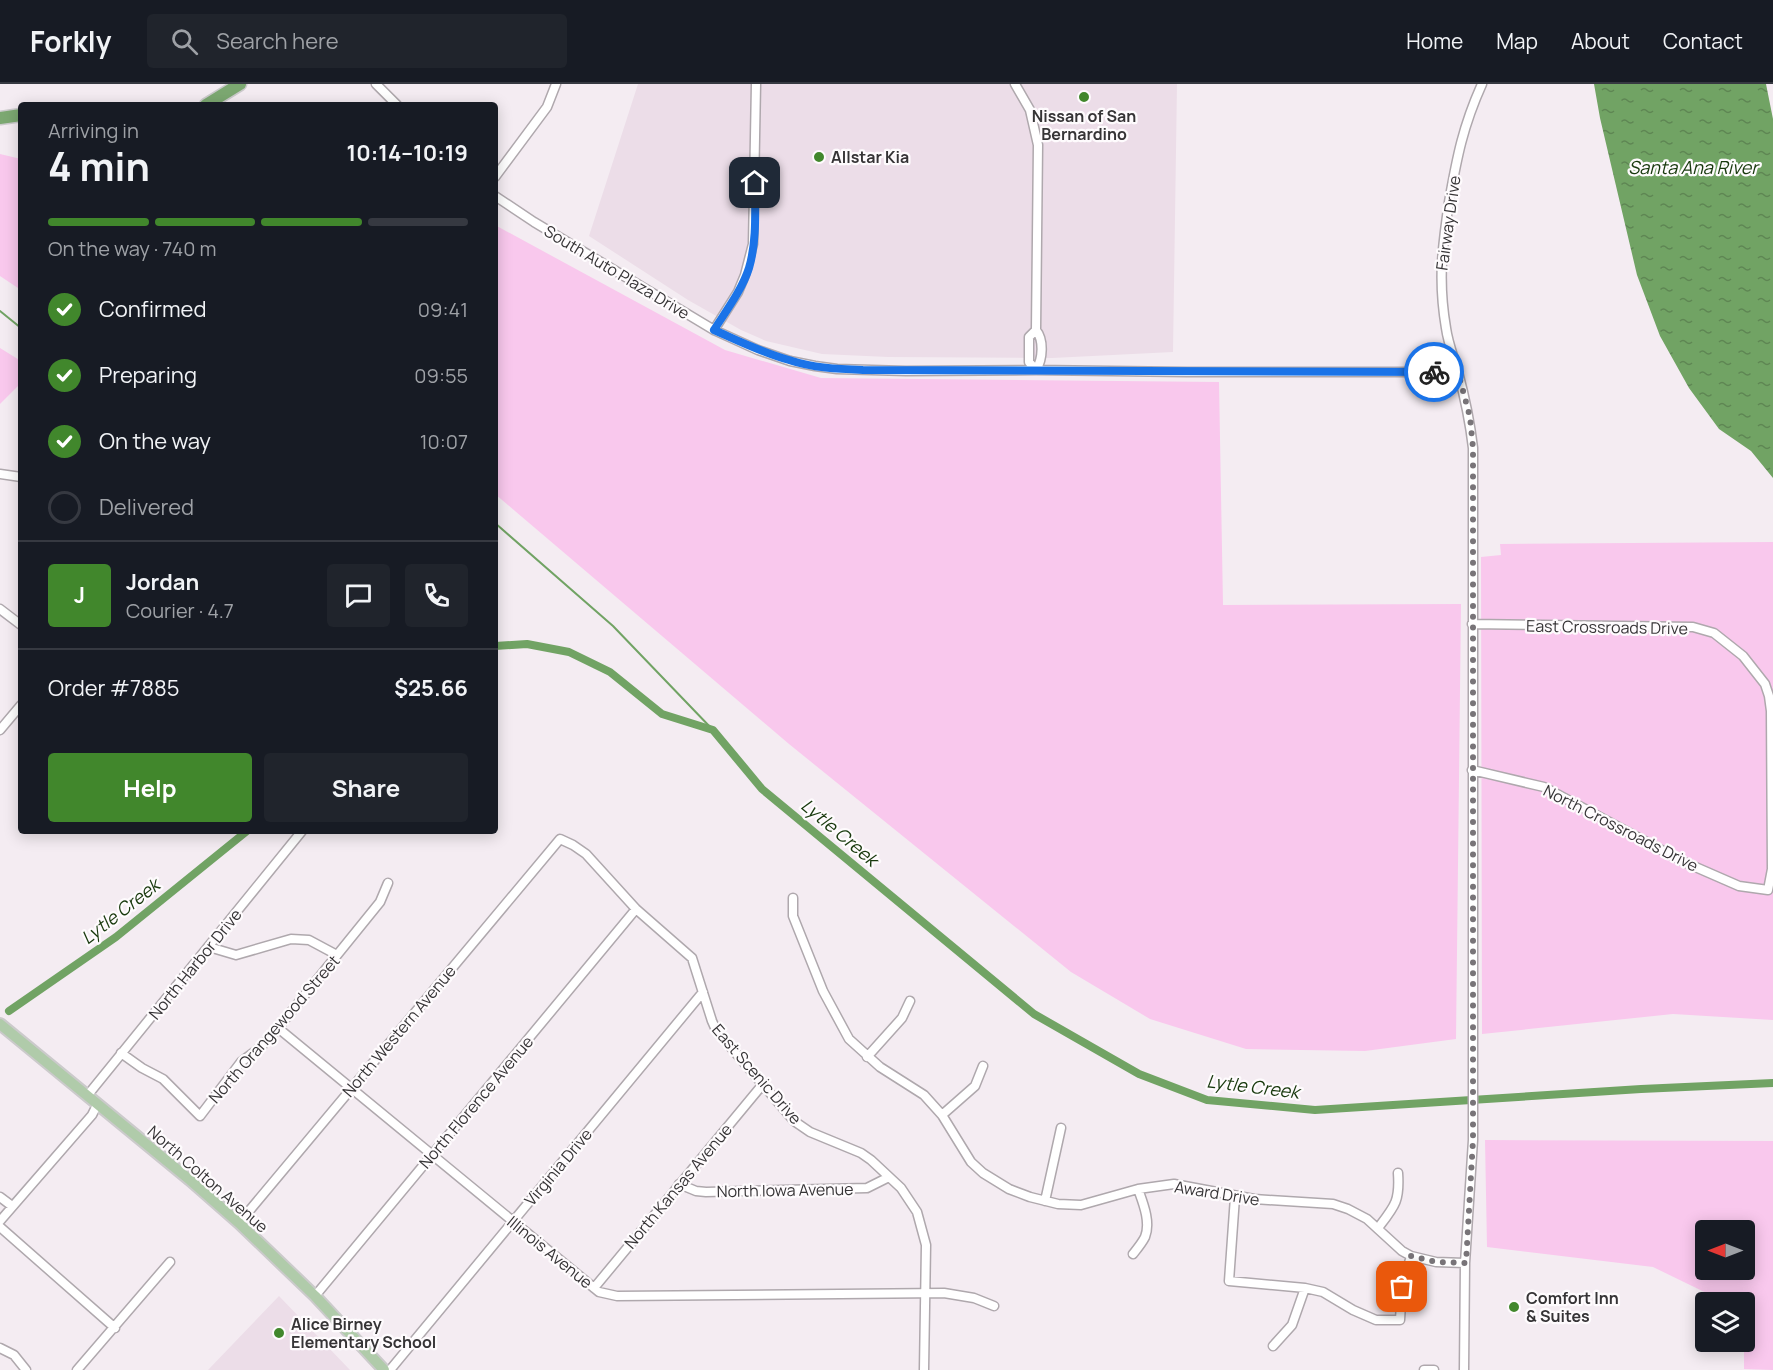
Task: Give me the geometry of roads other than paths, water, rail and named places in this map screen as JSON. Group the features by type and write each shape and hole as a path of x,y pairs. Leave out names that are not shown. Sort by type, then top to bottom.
{"highway":[{"path":"211,102 240,84"},
{"path":"0,118 18,115"}],"main road":[{"name":"North Colton Avenue","path":"0,1024 239,1223 315,1296 384,1370"}],"street":[{"path":"376,84 395,102"},
{"path":"498,173 547,107 556,84"},
{"path":"714,330 738,292 745,276 753,244 756,84"},
{"path":"1015,84 1030,110 1038,145 1036,330 1029,337 1029,362 1036,370"},
{"name":"Fairway Drive","path":"1464,1370 1466,1263 1473,1140 1473,448 1470,417 1446,332 1440,270 1458,149 1469,114 1482,84"},
{"name":"South Auto Plaza Drive","path":"498,198 714,330 758,350 790,361 837,369 906,371 1458,372"},
{"path":"0,474 18,477"},
{"path":"0,609 18,623"},
{"name":"East Crossroads Drive","path":"1472,624 1693,627 1714,633 1743,656 1765,684 1771,711 1772,869 1768,890"},
{"path":"0,730 18,709"},
{"name":"North Crossroads Drive","path":"1472,770 1544,787 1684,862 1739,886 1768,890"},
{"name":"North Harbor Drive","path":"87,1096 300,834"},
{"name":"East Scenic Drive","path":"560,839 586,854 636,909 692,958 716,1030 787,1113 810,1132 861,1153 909,1198 922,1226 926,1245 924,1370"},
{"name":"North Western Avenue","path":"239,1223 560,839"},
{"name":"North Orangewood Street","path":"122,1053 142,1068 163,1079 200,1116 241,1062 261,1047 278,1028 380,902 388,883"},
{"name":"Award Drive","path":"793,898 793,916 823,991 849,1039 867,1056 924,1095 942,1114 965,1153 983,1173 1009,1189 1045,1201 1081,1205 1138,1189 1174,1184 1235,1197 1333,1204 1348,1209 1378,1227 1402,1251 1411,1256 1437,1262 1466,1263"},
{"name":"North Florence Avenue","path":"315,1296 636,909"},
{"path":"209,946 236,955 291,939 309,940 337,955"},
{"name":"Virginia Drive","path":"390,1370 703,992"},
{"path":"867,1056 902,1017 910,1001"},
{"name":"Illinois Avenue","path":"278,1028 599,1292 617,1296 962,1294 994,1306"},
{"path":"942,1114 975,1086 983,1066"},
{"name":"North Kansas Avenue","path":"594,1288 763,1084"},
{"path":"0,1221 92,1115 97,1105"},
{"path":"1045,1201 1060,1128"},
{"path":"1378,1227 1391,1212 1398,1199 1398,1173"},
{"name":"North Iowa Avenue","path":"680,1184 696,1191 706,1192 867,1188 889,1177"},
{"path":"1133,1254 1144,1238 1146,1227 1145,1208 1138,1189"},
{"path":"0,1197 12,1206"},
{"path":"1235,1197 1229,1281 1305,1288 1323,1292 1370,1318 1400,1320 1402,1287 1411,1256"},
{"path":"0,1227 115,1328"},
{"path":"77,1370 170,1262"},
{"path":"1273,1346 1293,1325 1305,1288"},
{"path":"0,1348 14,1355 26,1370"},
{"path":"1424,1370 1434,1370"}],"water":[{"name":"Santa Ana River","path":"1594,84 1766,84 1773,119 1773,478 1751,451 1719,429 1689,388 1660,336 1637,275"}],"waterway":[{"name":"Lytle Creek","path":"0,311 18,326"},
{"name":"Lytle Creek","path":"498,526 613,626 713,730"},
{"name":"Lytle Creek","path":"498,646 527,644 569,652 610,672 662,714 713,730 762,789 1034,1014 1139,1074 1207,1100 1315,1110 1773,1083"},
{"name":"Lytle Creek","path":"9,1011 116,937 243,834"}],"place":[{"name":"Nissan of San Bernardino","path":"1084,97"},
{"name":"Allstar Kia","path":"819,157"},
{"name":"Comfort Inn & Suites","path":"1514,1307"},
{"name":"Alice Birney Elementary School","path":"279,1333"}]}
